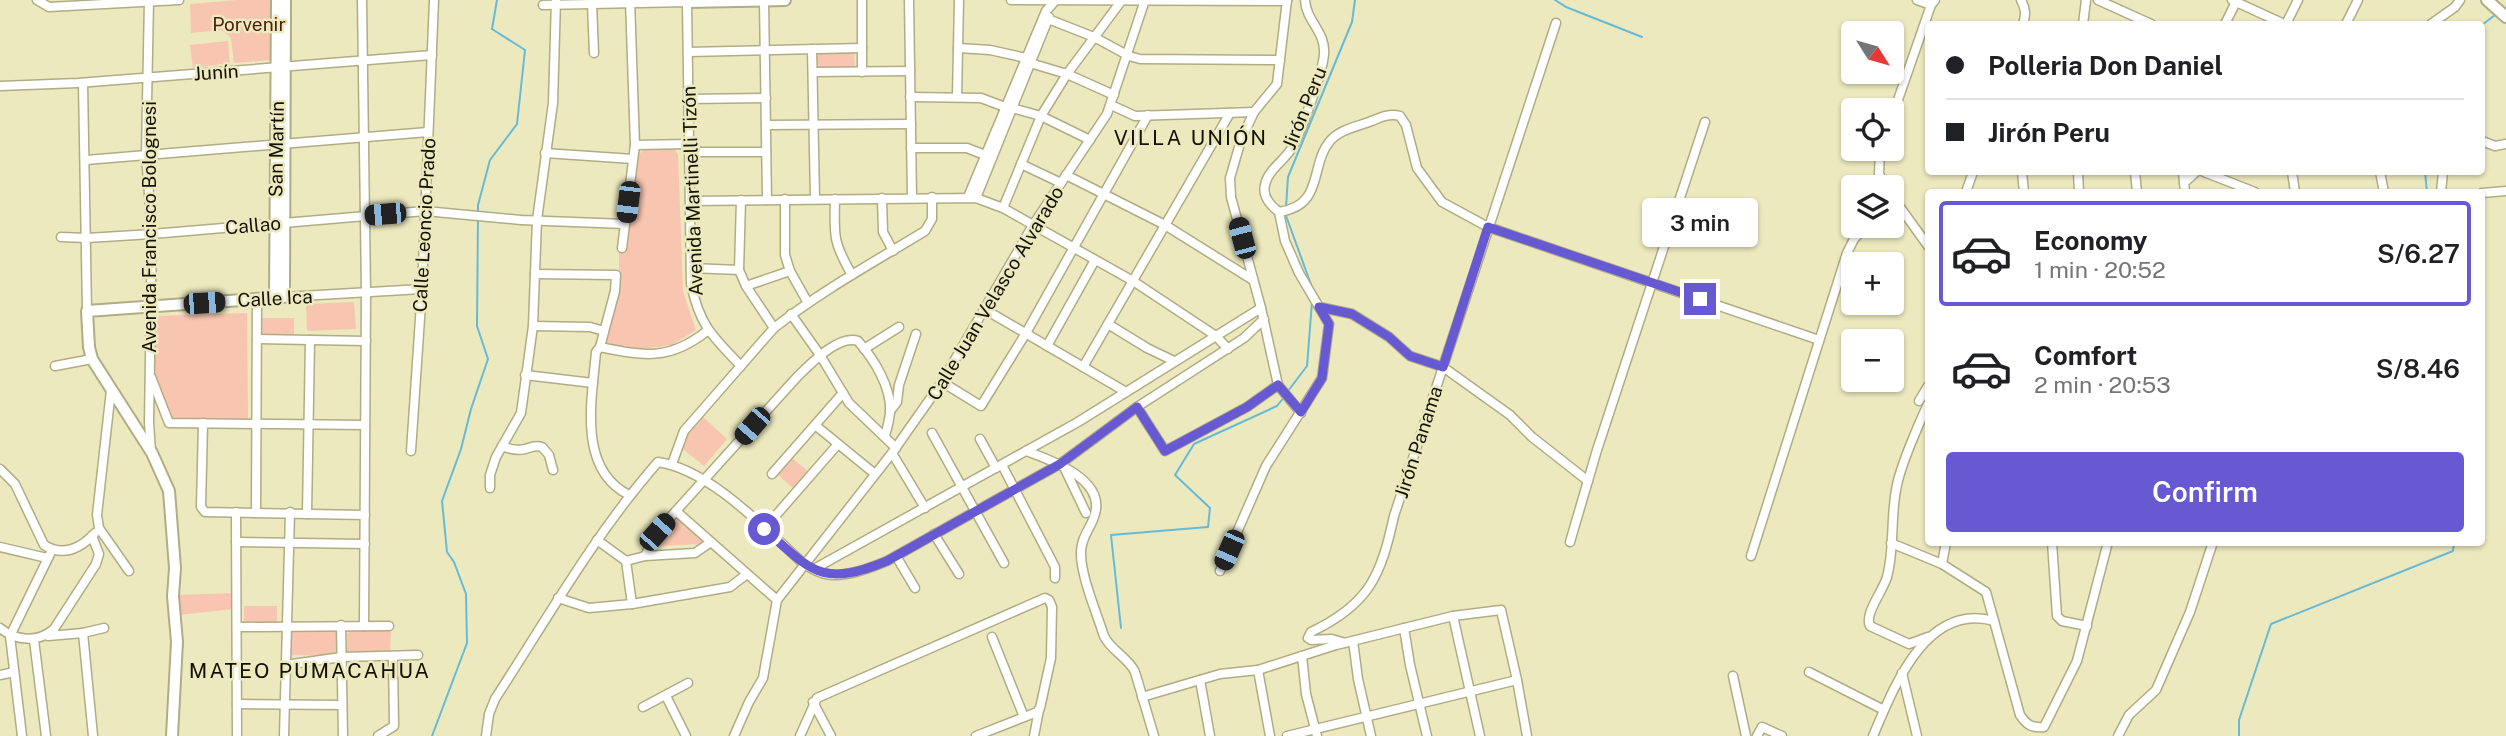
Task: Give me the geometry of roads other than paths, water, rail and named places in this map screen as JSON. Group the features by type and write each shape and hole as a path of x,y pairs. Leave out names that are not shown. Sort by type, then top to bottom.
{"street":[{"path":"37,0 49,7 179,0"},
{"name":"San Martín","path":"277,0 281,20 282,67 280,298"},
{"name":"San Martín","path":"281,20 285,0"},
{"path":"362,0 366,293 364,626"},
{"name":"Calle Leoncio Prado","path":"411,451 422,289 434,0"},
{"path":"764,0 767,200"},
{"path":"543,5 556,2 592,4 785,0"},
{"path":"862,72 863,0"},
{"path":"909,0 912,198"},
{"path":"957,97 960,0"},
{"path":"1003,208 1041,116 1067,74 1121,0"},
{"name":"Jirón Peru","path":"1305,0 1305,9 1324,40 1324,57 1292,148 1265,183 1264,191 1270,205 1279,212 1292,210 1306,198 1315,183 1322,155 1339,132 1391,114 1400,116 1406,125 1417,168 1442,202 1488,227 1819,340"},
{"path":"1917,0 1933,3 1927,21"},
{"path":"2021,0 2025,6 2024,21"},
{"path":"2083,21 2086,0"},
{"path":"2098,0 2144,21"},
{"path":"2287,21 2298,0"},
{"path":"2348,21 2358,0"},
{"path":"2436,21 2455,8 2460,0"},
{"name":"Avenida Martinelli Tizón","path":"687,1 691,284 696,307 707,331 741,366"},
{"path":"1015,1 1287,1 1277,84 1254,112 1241,140 1230,178 1231,197 1283,391 1301,412"},
{"path":"1015,1 1048,14 1129,56 1154,60 1280,60"},
{"path":"972,197 1055,1"},
{"name":"Calle Juan Velasco Alvarado","path":"777,600 894,450 942,382 1033,225 1111,105 1145,1"},
{"path":"2226,21 2235,1 2278,21"},
{"path":"2489,1 2506,17"},
{"name":"Avenida Francisco Bolognesi","path":"149,2 146,155 152,234 152,453"},
{"path":"490,488 490,475 521,412 533,326 537,220 553,103 556,2"},
{"path":"622,248 635,145 630,2"},
{"path":"592,4 594,53"},
{"name":"Jirón Panama","path":"1349,642 1308,638 1311,632 1350,607 1371,587 1380,570 1394,516 1556,23"},
{"path":"1899,98 1925,25"},
{"path":"688,52 862,48"},
{"path":"958,48 990,50 1028,61 1067,74 1114,95"},
{"path":"812,49 815,199"},
{"name":"Junín","path":"2,87 432,55"},
{"path":"813,72 910,71"},
{"path":"80,83 86,160 89,347 92,359 152,453 170,491 177,642 172,736"},
{"path":"910,97 981,98 1041,116 1090,140"},
{"path":"688,99 766,98"},
{"path":"1111,105 1135,116 1254,112"},
{"path":"972,197 985,155 1009,107"},
{"path":"1083,367 1230,113"},
{"path":"942,382 981,406 1026,333 1148,115"},
{"path":"1570,542 1705,122"},
{"path":"766,125 911,124"},
{"path":"86,160 428,132"},
{"path":"2485,142 2495,146 2506,144"},
{"path":"635,145 766,152"},
{"path":"911,148 967,148 985,155"},
{"path":"545,153 634,159"},
{"path":"1021,164 1061,183"},
{"path":"1066,175 1165,225 1253,280"},
{"path":"2183,175 2185,189"},
{"path":"2184,183 2193,175"},
{"path":"2212,175 2247,189"},
{"path":"2485,192 2506,191"},
{"path":"672,464 684,431 774,328 808,303 928,228 932,219 932,197"},
{"path":"690,201 972,197 1003,208 1133,281 1216,336 1228,349"},
{"path":"882,198 883,232 893,251"},
{"path":"835,199 834,233 837,249 852,275"},
{"path":"741,200 739,270 774,328"},
{"path":"785,200 785,255 790,271 808,303"},
{"name":"Callao","path":"61,237 152,234 425,211 521,220 625,224"},
{"path":"1220,571 1266,467 1322,378 1329,324 1299,273 1285,241 1279,212"},
{"path":"1904,216 1925,242"},
{"path":"1752,556 1847,253 1855,238"},
{"path":"1047,346 1095,260"},
{"path":"691,268 739,270"},
{"path":"746,285 790,271"},
{"path":"535,274 616,275 615,291 600,347 596,352 590,422 601,468 610,482 629,495"},
{"name":"Calle Ica","path":"87,311 422,289"},
{"path":"256,512 257,299"},
{"path":"1319,307 1352,314 1389,337 1410,356 1443,367 1510,415 1532,437 1588,481"},
{"path":"814,569 999,467 1261,308"},
{"path":"984,309 1126,392"},
{"path":"792,314 842,393 873,428 885,436 925,508"},
{"path":"486,736 489,714 495,699 558,597 629,495 657,462 672,464 704,479 805,565 826,575 867,569 896,556 1061,465 1137,407 1244,338 1264,319"},
{"path":"1108,324 1174,361"},
{"path":"533,326 590,327 604,331"},
{"path":"864,349 899,327"},
{"path":"600,347 646,356 657,355 685,346 707,331"},
{"path":"890,411 897,402 899,384 916,334"},
{"path":"257,339 366,341"},
{"path":"645,556 657,532 797,377 820,355 851,339 858,341 876,365 888,396 890,411 885,436"},
{"path":"307,514 310,340"},
{"path":"55,366 92,359"},
{"path":"150,372 169,423 365,425"},
{"path":"525,375 593,383"},
{"path":"111,390 97,514 99,528 129,571"},
{"path":"1137,407 1165,451 1283,391"},
{"path":"1919,401 1925,391"},
{"path":"772,474 842,393"},
{"path":"1925,412 1897,484 1888,573 1881,593 1868,615 1868,621 1870,626 1909,644 1961,619 1979,617 1994,621"},
{"path":"203,423 201,507 205,512 365,515"},
{"path":"815,425 875,474"},
{"path":"932,433 1004,563"},
{"path":"980,439 1014,489 1055,567 1055,578"},
{"path":"764,529 838,444"},
{"path":"502,446 514,450 534,445 542,447 549,455 553,470"},
{"path":"1026,451 1076,473 1092,493 1095,501 1094,516 1082,542 1082,565 1108,645 1132,666 1154,736"},
{"path":"1061,465 1086,513"},
{"path":"0,469 15,484 38,536 50,554"},
{"path":"676,511 777,600 763,678 734,736"},
{"path":"236,512 237,736"},
{"path":"284,736 289,512"},
{"path":"0,547 50,554 69,551 99,528"},
{"path":"934,534 959,574"},
{"path":"46,636 54,629 96,564 99,554 92,536"},
{"path":"597,540 626,561 632,604"},
{"path":"236,542 365,544"},
{"path":"626,561 645,556 695,553 711,542"},
{"path":"1891,543 1942,564 1986,592 2020,715 2026,725 2042,732 2077,662 2107,546"},
{"path":"1942,564 1945,546"},
{"path":"2052,546 2057,616 2062,621 2087,626"},
{"path":"2118,736 2129,715 2156,690 2190,612 2212,546"},
{"path":"22,736 10,636 50,554"},
{"path":"896,556 915,588"},
{"path":"558,597 589,608 632,604 730,587 747,574"},
{"path":"800,736 817,698 1045,598 1052,607 1051,658 1034,736"},
{"path":"1142,697 1220,674 1258,670 1404,628 1454,616 1501,610 1527,736"},
{"path":"1454,616 1480,736"},
{"path":"341,625 343,736"},
{"path":"237,627 389,626"},
{"path":"0,628 10,636 34,640 104,628"},
{"path":"1404,628 1427,736"},
{"path":"83,633 93,736"},
{"path":"992,637 1024,718"},
{"path":"1873,736 1902,673 1928,637"},
{"path":"34,640 46,736"},
{"path":"1349,642 1371,736"},
{"path":"285,665 342,657 418,655"},
{"path":"1302,656 1306,694 1317,733"},
{"path":"378,736 394,726 393,657"},
{"path":"1258,670 1269,736"},
{"path":"0,675 14,672"},
{"path":"1809,672 1884,710"},
{"path":"1902,673 1917,736"},
{"path":"1733,676 1746,736"},
{"path":"1200,680 1210,736"},
{"path":"1287,736 1317,733 1366,717 1517,680"},
{"path":"643,707 688,683"},
{"path":"666,696 686,736"},
{"path":"813,702 831,736"},
{"path":"237,704 342,705"},
{"path":"976,736 1039,710"},
{"path":"1757,736 1762,727 1782,736"}],"waterway":[{"path":"478,213 490,160 517,124 525,50 492,29 497,0"},
{"path":"1286,207 1288,177 1352,22 1355,0"},
{"path":"1555,0 1566,7 1642,37"},
{"path":"2485,23 2495,15"},
{"path":"2425,175 2427,189"},
{"path":"1285,213 1313,290"},
{"path":"432,736 467,643 466,594 454,562 447,552 442,501 488,359 477,326 478,218"},
{"path":"1288,391 1307,366 1312,302"},
{"path":"1121,628 1111,535 1208,527 1210,508 1175,475 1194,444 1277,406 1285,396"},
{"path":"2239,736 2239,720 2271,624 2453,551 2454,546"}],"district":[{"name":"VILLA UNIÓN","path":"1191,137"},
{"name":"MATEO PUMACAHUA","path":"310,670"}],"park label":[{"name":"Porvenir","path":"249,24"}]}
